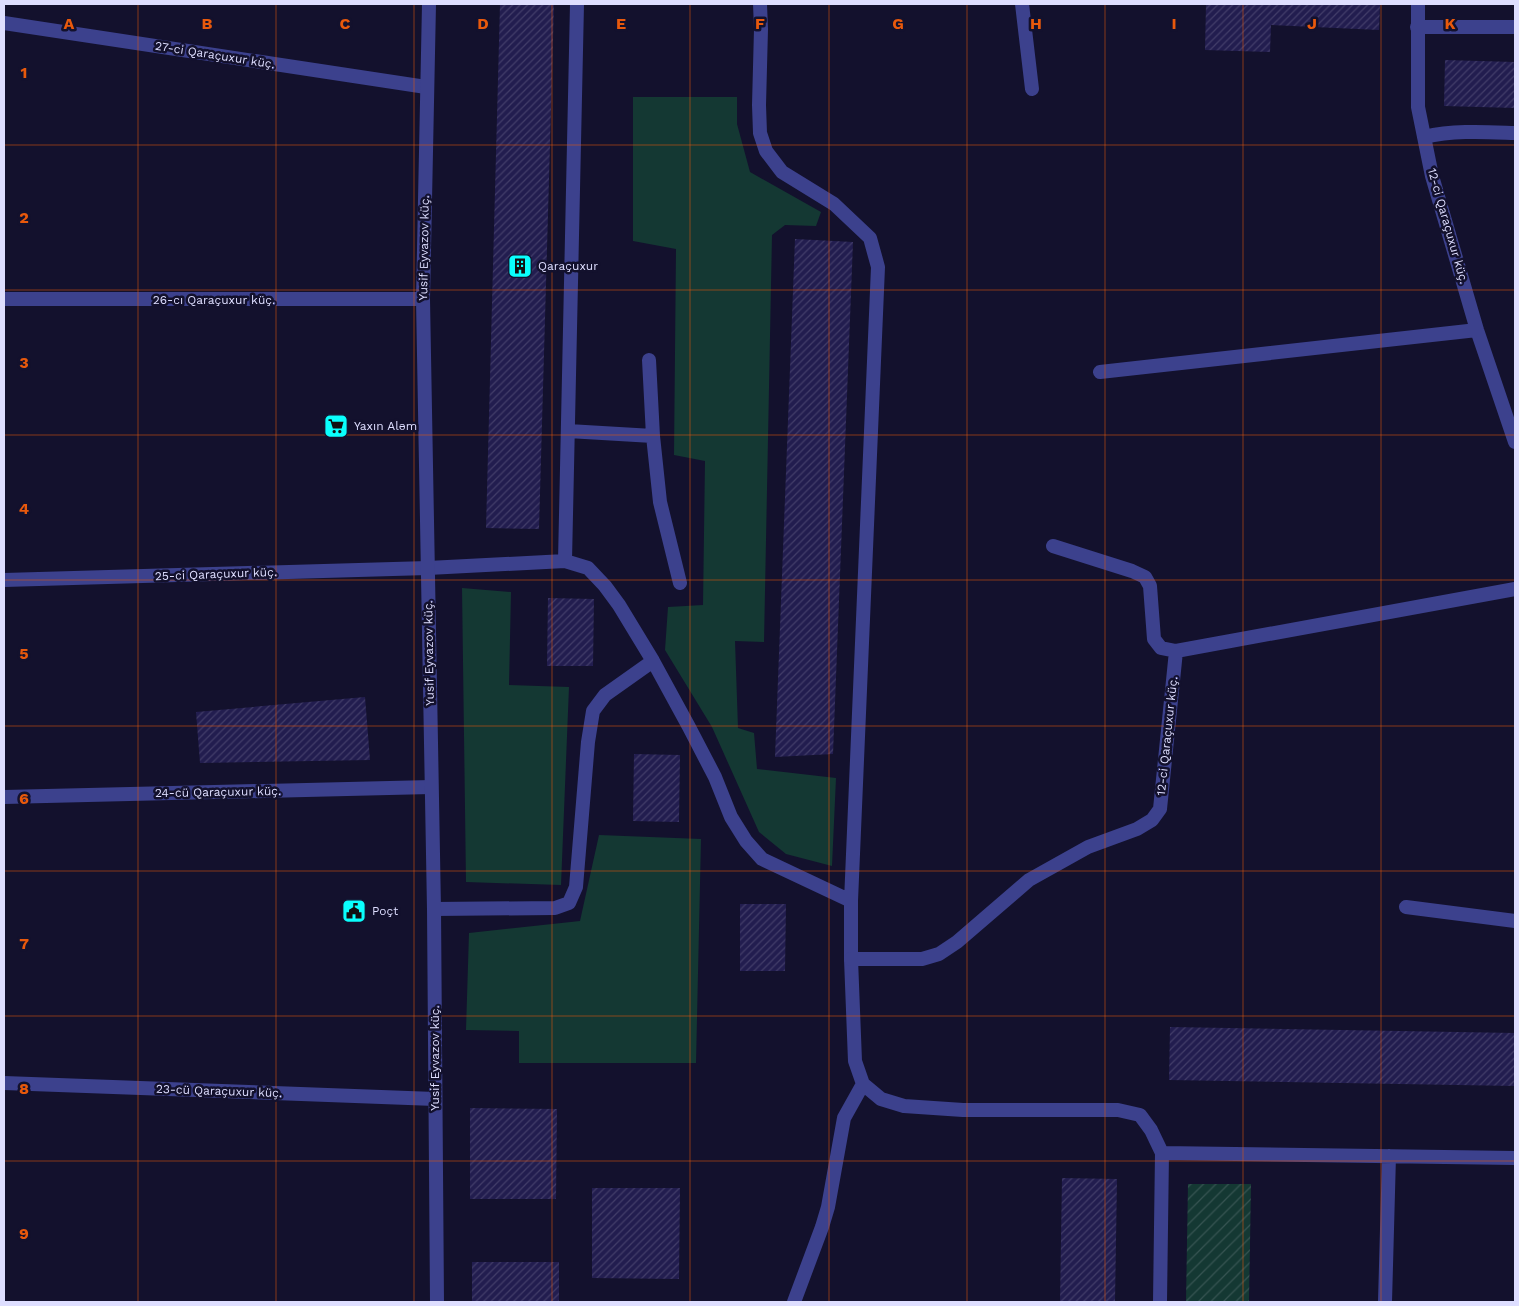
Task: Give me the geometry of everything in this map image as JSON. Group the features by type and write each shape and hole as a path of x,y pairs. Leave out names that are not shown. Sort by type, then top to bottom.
{"street":[{"name":"Yusif Eyvazov küç.","path":"429,4 426,87 424,299 434,909 437,1302"},
{"path":"577,4 565,561 588,568 619,605 689,727 715,777 731,817 746,841 762,859 851,901"},
{"path":"760,4 760,133 766,151 782,172 834,204 870,238 878,267 851,901 855,1061 863,1084 881,1099 904,1106 964,1110 1118,1110 1140,1116 1151,1130 1162,1153 1160,1302"},
{"path":"1022,4 1032,89"},
{"name":"12-ci Qaraçuxur küç.","path":"1418,4 1418,107 1432,176 1477,330 1515,442"},
{"name":"27-ci Qaraçuxur küç.","path":"4,24 426,87"},
{"path":"1417,27 1515,27"},
{"path":"1424,137 1442,133 1464,132 1515,133"},
{"name":"26-cı Qaraçuxur küç.","path":"4,299 424,299"},
{"path":"1100,372 1477,330"},
{"path":"649,360 653,436 660,502 680,583"},
{"path":"568,431 653,436"},
{"path":"1053,546 1132,571 1145,577 1150,586 1154,639 1161,648 1176,651 1515,589"},
{"name":"25-ci Qaraçuxur küç.","path":"4,580 428,568 565,561"},
{"name":"12-ci Qaraçuxur küç.","path":"851,959 922,959 939,954 957,942 1029,880 1088,847 1137,830 1152,820 1160,810 1176,651"},
{"path":"434,909 555,908 569,904 576,887 588,742 593,711 605,695 652,662"},
{"name":"24-cü Qaraçuxur küç.","path":"4,796 431,787"},
{"path":"1406,907 1515,921"},
{"name":"23-cü Qaraçuxur küç.","path":"4,1083 435,1099"},
{"path":"794,1302 824,1220 844,1118 863,1084"},
{"path":"1162,1153 1515,1158"},
{"path":"1385,1302 1389,1156"}],"green space":[{"path":"633,97 737,97 737,124 750,172 821,212 816,226 785,225 772,235 764,642 735,641 738,728 754,733 757,769 836,778 832,866 786,854 759,832 712,727 665,650 668,607 703,605 705,461 674,455 676,249 633,241"},
{"path":"462,588 511,592 509,685 569,687 561,885 466,882"},
{"path":"599,835 701,839 696,1063 519,1063 519,1031 466,1030 469,933 580,921"},
{"path":"1188,1184 1251,1184 1249,1302 1186,1302"}],"building":[{"name":"Qaraçuxur","path":"500,4 554,4 539,529 486,528"},
{"path":"1206,4 1380,4 1379,30 1271,25 1270,52 1205,50"},
{"path":"1445,60 1515,62 1515,108 1444,106"},
{"path":"795,239 853,242 833,754 775,757"},
{"path":"548,598 594,599 593,666 547,666"},
{"path":"365,697 370,760 200,763 196,712"},
{"path":"634,754 680,755 679,822 633,821"},
{"path":"740,904 786,904 785,971 740,971"},
{"path":"1170,1027 1515,1033 1515,1086 1169,1080"},
{"path":"470,1108 557,1109 556,1199 470,1199"},
{"path":"1062,1178 1117,1179 1115,1302 1060,1302"},
{"path":"592,1188 680,1188 679,1279 592,1278"},
{"path":"472,1262 559,1262 559,1302 472,1302"}],"place":[{"name":"Qaraçuxur","path":"520,266"},
{"name":"Yaxın Aləm","path":"336,426"},
{"name":"Poçt","path":"354,911"}]}
